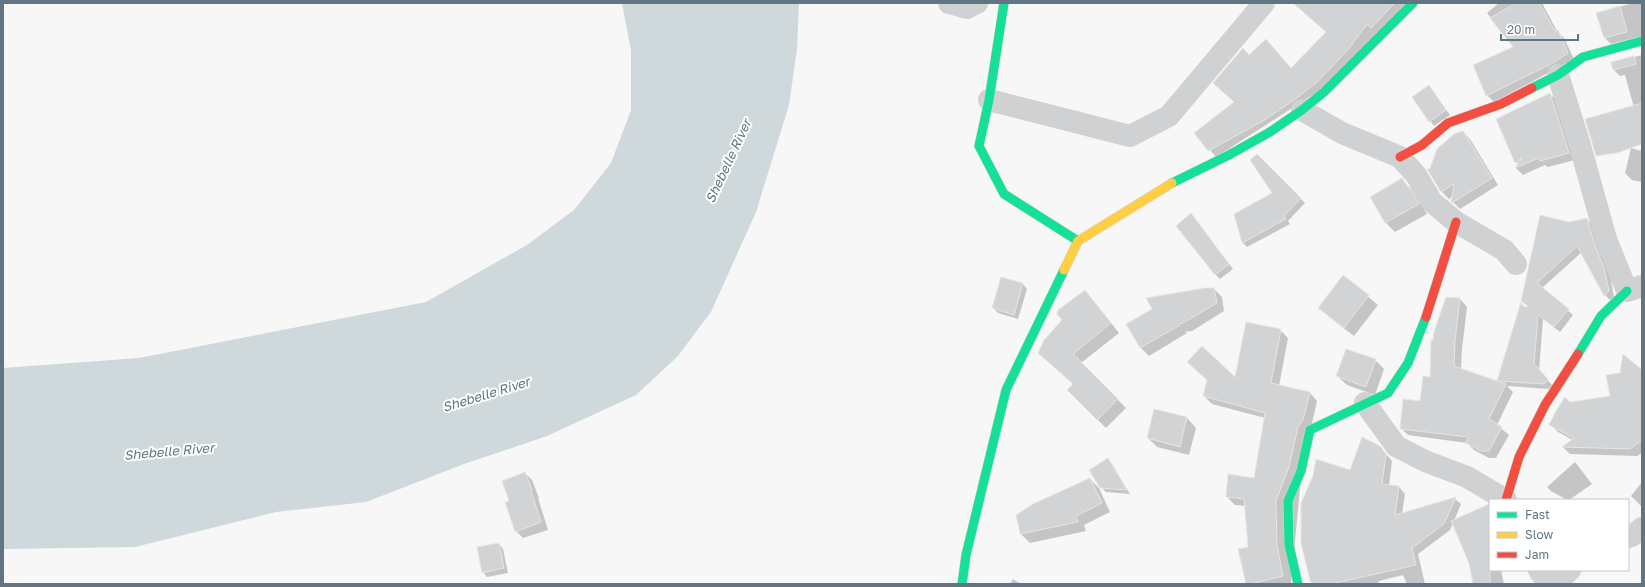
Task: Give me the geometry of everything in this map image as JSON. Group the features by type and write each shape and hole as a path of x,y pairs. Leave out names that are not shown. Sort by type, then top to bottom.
{"street":[{"path":"949,3 967,8 978,3"},
{"path":"1004,3 989,100 979,146 1004,194 1078,242"},
{"path":"989,100 1130,136 1169,116 1264,3"},
{"path":"962,584 966,555 1006,390 1078,242 1170,184 1229,155 1270,132 1302,110 1324,92 1413,3"},
{"path":"1400,158 1422,145 1448,123 1501,104 1558,75 1583,57 1642,41"},
{"path":"1506,499 1519,457 1545,405 1571,366 1601,316 1634,289 1606,239 1579,142 1558,75"},
{"path":"1302,110 1342,133 1400,158 1416,175 1432,202 1456,222 1504,250 1516,264"},
{"path":"1298,584 1289,545 1288,501 1301,471 1310,430 1388,393 1408,363 1428,313 1456,222"},
{"path":"1365,403 1396,446 1425,460 1467,477 1504,499"},
{"path":"1629,538 1642,528"},
{"path":"1540,571 1548,584"},
{"path":"1555,584 1569,571"}],"water":[{"name":"Shebelle River","path":"622,3 799,3 797,49 789,105 756,212 711,312 677,357 636,395 547,436 464,464 366,502 276,512 135,547 3,549 3,368 139,358 426,302 527,245 574,210 611,163 631,110 631,51"}],"building":[{"path":"1293,3 1395,3 1371,28 1367,24 1347,51 1316,83 1263,121 1208,151 1194,133 1234,102 1213,83 1243,48 1249,55 1266,39 1291,68 1326,32"},
{"path":"1516,3 1539,3 1555,31 1558,30 1568,53 1551,64 1486,96 1473,65 1513,47 1490,18"},
{"path":"1620,6 1627,32 1604,38 1596,13"},
{"path":"1634,56 1636,64 1613,70 1611,62"},
{"path":"1429,85 1446,110 1429,122 1412,97"},
{"path":"1550,93 1569,153 1540,161 1539,158 1515,168 1522,158 1515,163 1496,119"},
{"path":"1642,103 1642,144 1617,153 1596,156 1585,119"},
{"path":"1463,131 1492,178 1452,203 1454,184 1441,192 1427,169 1430,169 1437,149 1454,134"},
{"path":"1257,154 1301,198 1284,216 1286,219 1242,243 1234,214 1272,193 1250,160"},
{"path":"1402,178 1419,204 1385,223 1370,197"},
{"path":"1191,213 1229,264 1215,275 1176,226"},
{"path":"1540,215 1569,222 1587,218 1604,268 1609,291 1604,296 1577,246 1537,283 1569,309 1554,327 1538,315 1534,364 1548,379 1544,384 1497,381 1521,302 1522,306 1529,307 1521,301"},
{"path":"1343,275 1369,295 1344,328 1318,308"},
{"path":"1001,277 1023,283 1014,315 992,308"},
{"path":"1205,288 1214,288 1217,303 1140,348 1126,324 1152,309 1146,298"},
{"path":"1085,290 1111,323 1073,354 1118,399 1097,420 1067,390 1073,384 1038,353 1044,340 1062,320 1057,314 1058,310"},
{"path":"1446,297 1460,298 1455,341 1454,366 1506,384 1489,419 1502,427 1489,451 1481,451 1466,443 1468,437 1400,429 1403,399 1420,401 1423,376 1430,377 1431,340 1433,340 1434,332"},
{"path":"1246,322 1281,329 1271,383 1310,392 1303,420 1298,427 1289,467 1276,501 1277,545 1283,576 1250,584 1246,584 1238,549 1248,547 1244,499 1226,497 1228,474 1254,478 1265,413 1203,396 1207,380 1187,362 1202,346 1235,377"},
{"path":"1346,349 1376,359 1366,387 1336,376"},
{"path":"1623,354 1642,370 1642,440 1630,449 1562,447 1574,438 1549,425 1565,397 1570,402 1610,396 1606,375 1620,373"},
{"path":"1154,409 1187,417 1180,447 1147,438"},
{"path":"1362,437 1380,446 1386,454 1382,484 1399,486 1395,515 1456,497 1444,524 1412,548 1416,565 1331,584 1311,584 1301,543 1301,503 1313,476 1316,459 1350,470"},
{"path":"1108,458 1127,490 1100,488 1089,470"},
{"path":"525,472 541,522 515,532 505,502 509,501 502,481"},
{"path":"1090,478 1102,503 1076,516 1078,522 1020,534 1016,515 1033,504"},
{"path":"1489,504 1490,584 1473,584 1469,563 1451,521"},
{"path":"499,543 504,568 482,573 477,547"}],"traffic: fast":[{"path":"1004,3 989,100 979,146 1004,194 1078,241"},
{"path":"1172,183 1229,155 1270,132 1302,110 1324,92 1413,3"},
{"path":"1532,88 1558,75 1583,57 1642,41"},
{"path":"962,584 966,555 1006,390 1064,270"},
{"path":"1578,354 1601,316 1627,291"},
{"path":"1298,584 1289,545 1288,501 1301,471 1310,430 1388,393 1408,363 1426,317"}],"traffic: slow":[{"path":"1064,270 1078,241 1172,183"}],"traffic: jam":[{"path":"1400,157 1422,145 1448,123 1501,104 1532,88"},
{"path":"1426,317 1456,222"},
{"path":"1506,499 1519,457 1545,405 1578,354"}]}
